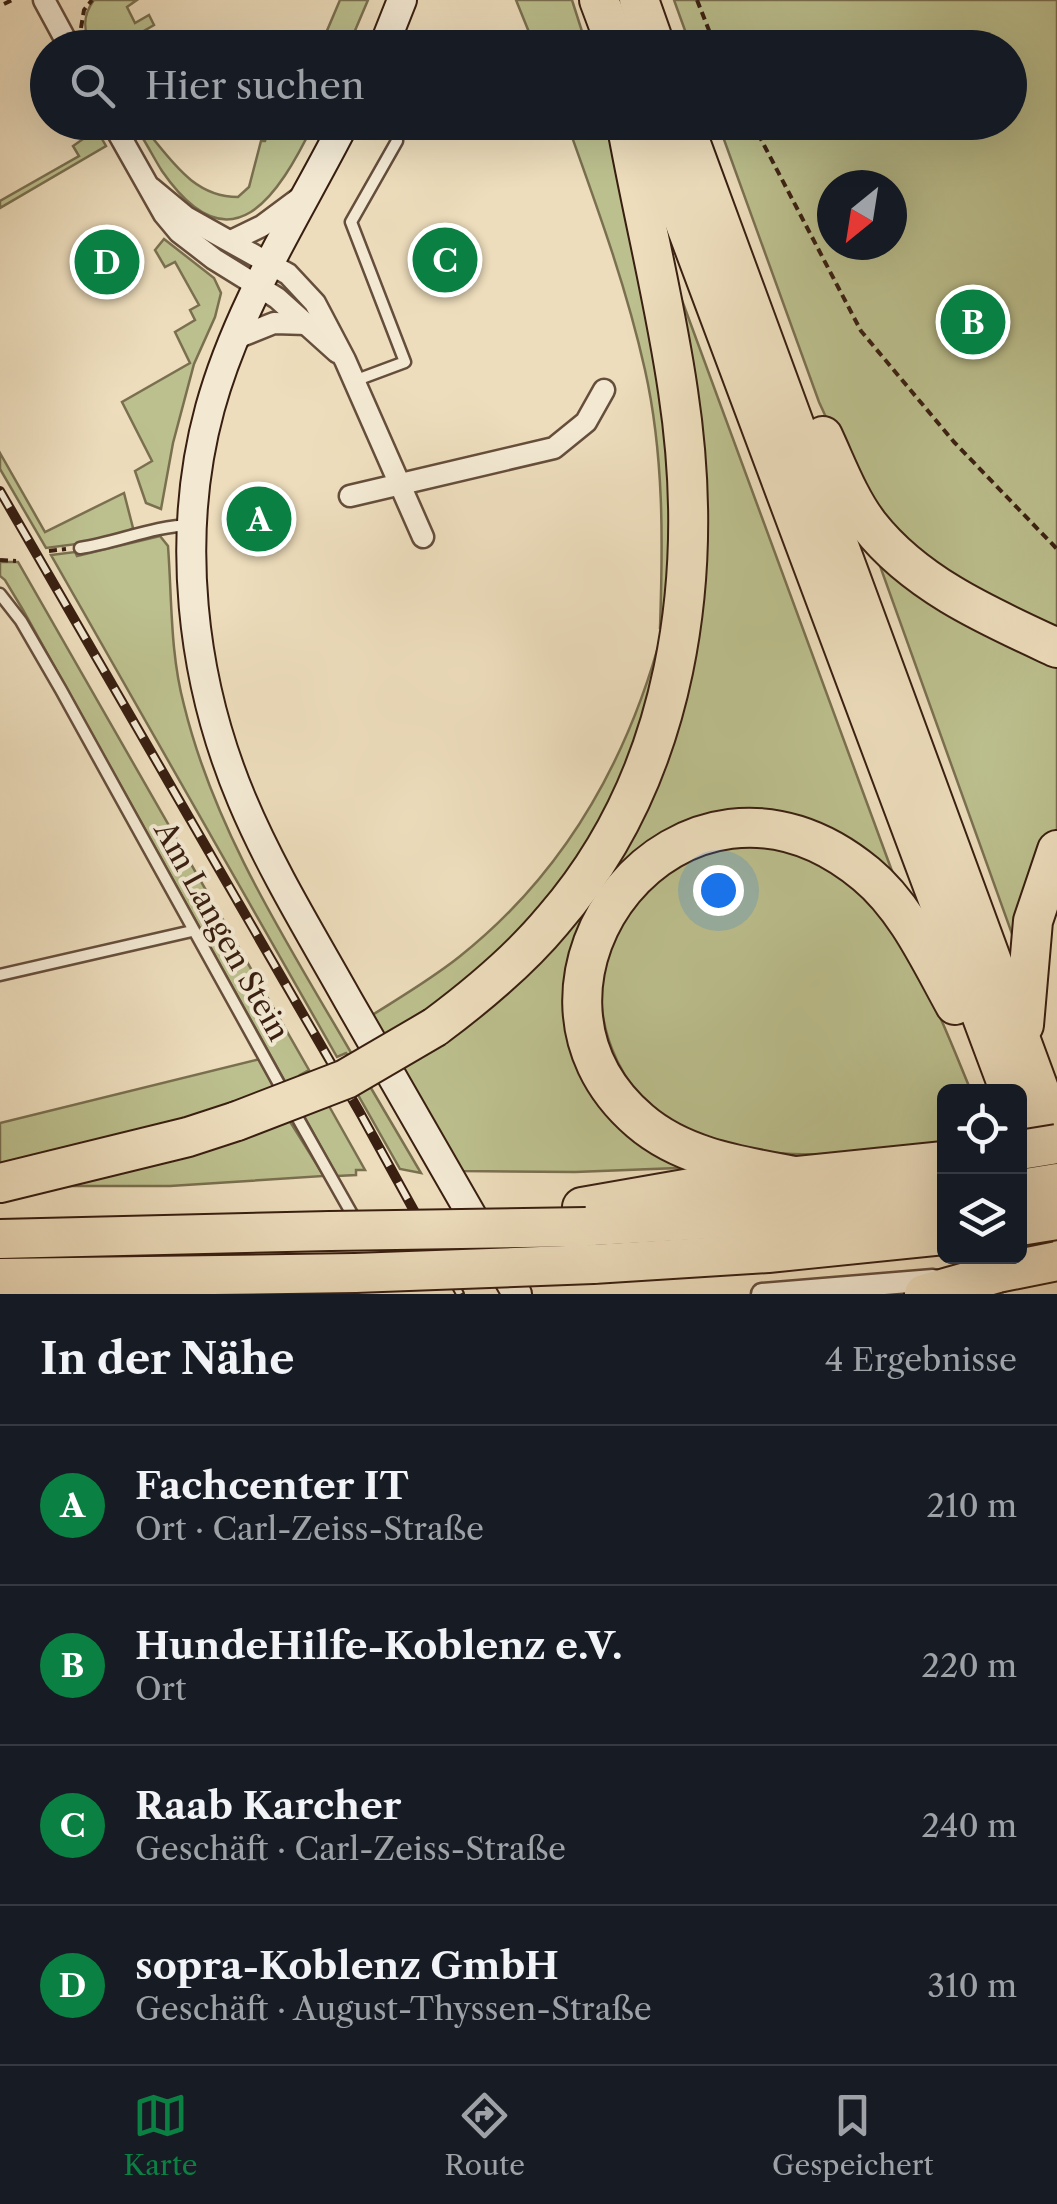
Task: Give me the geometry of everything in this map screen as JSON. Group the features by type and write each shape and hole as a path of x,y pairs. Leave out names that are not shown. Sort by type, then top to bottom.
{"highway":[{"path":"639,0 650,30"},
{"path":"0,1183 172,1141 346,1079 435,1027 514,961 554,919 594,867 642,774 660,726 676,664 688,564 688,495 682,427 630,140"},
{"path":"654,140 1007,1084"},
{"path":"690,140 1057,1141 1027,1148"},
{"path":"759,328 796,377 849,492 879,536 937,586 1057,648"},
{"path":"844,644 846,684 864,749 985,1084"},
{"path":"795,1176 696,1154 665,1138 640,1122 602,1074 586,1024 586,972 602,920 636,875 656,857 683,842 730,830 758,828 791,833 819,844 869,876 894,904 955,1005"},
{"path":"1023,1042 1033,920 1057,850"},
{"path":"1027,1137 1057,1220 1027,1225"},
{"path":"584,1217 708,1185 937,1162"},
{"path":"1027,1187 1057,1183"},
{"path":"1027,1197 1057,1279"},
{"path":"0,1239 464,1227 584,1217 770,1216 937,1199"},
{"path":"0,1278 372,1263 593,1264 768,1253 937,1236"},
{"path":"924,1294 984,1276 1057,1261"}],"main road":[{"path":"390,30 402,0"},
{"path":"335,140 264,274 234,340 203,436 192,525 193,591 202,667 218,732 241,799 298,912 517,1294"}],"street":[{"path":"51,2 68,30"},
{"path":"123,140 164,214 189,241 264,274 295,280 315,304 345,360 423,536"},
{"path":"151,188 186,218 231,241 306,324 345,360"},
{"path":"231,241 262,226 308,191"},
{"path":"234,340 274,323 306,324"},
{"path":"350,496 554,448 586,422 604,390"},
{"path":"762,1294 984,1276"}],"lane":[{"path":"354,381 405,362 351,222 397,141"},
{"path":"80,548 172,526 192,525"},
{"name":"Am Langen Stein","path":"0,594 51,672 372,1263"},
{"path":"0,976 192,931"}],"path":[{"path":"4,4 12,0"},
{"path":"79,30 84,10 92,0"},
{"path":"697,0 709,30"},
{"path":"761,140 861,332 954,442 1057,549"},
{"path":"0,560 16,560"}],"green space":[{"path":"94,0 137,0 127,7 135,23 149,15 154,25 145,30 86,30 87,12"},
{"path":"340,0 368,0 355,30 327,30"},
{"path":"516,0 572,0 582,30 528,30"},
{"path":"674,0 1057,0 1057,633 944,574 879,516 819,402 724,140 1027,140 1027,30 685,30"},
{"path":"82,140 103,140 106,146 0,208 0,201 79,156 73,146"},
{"path":"144,140 154,140 196,184 238,197 249,187 261,141 305,140 268,197 250,212 231,219 210,216 187,201 162,171"},
{"path":"573,140 611,140 637,240 666,390 675,573 643,739 586,856 480,979 382,1039 369,1017 426,981 497,924 561,850 588,810 632,723 663,629 656,434 637,338"},
{"path":"164,239 214,278 221,293 194,364 161,509 146,503 135,471 152,461 122,402 190,363 175,332 195,320 190,310 199,305 175,262 165,267 155,250"},
{"path":"665,254 903,901 837,844 657,846 578,1020 703,1167 461,1171 400,1066 519,973 680,701"},
{"path":"0,453 45,532 124,493 133,528 115,539 46,548 0,469"},
{"path":"160,536 168,546 179,685 197,752 256,886 353,1056 350,1058 346,1053 337,1057 51,555 75,552 77,556"},
{"path":"870,538 1057,654 1057,832 1050,843 1021,959"},
{"path":"0,562 18,562 309,1070 300,1075 302,1079 287,1085 23,610 0,576"},
{"path":"751,845 797,855 835,874 867,900 894,933 937,1010 968,1084 937,1084 937,1146 809,1154 741,1149 680,1128 658,1113 624,1073 604,1023 601,997 609,944 657,875 676,864"},
{"path":"260,1059 275,1090 224,1110 0,1169 0,1123"},
{"path":"368,1083 421,1173 400,1169 357,1093 366,1089 364,1085"},
{"path":"329,1106 365,1170 356,1170 356,1175 337,1176 303,1114"},
{"path":"289,1120 324,1176 170,1186 37,1186"}],"railway":[{"path":"0,491 359,1111 460,1294"}],"place":[{"name":"Raab Karcher","path":"445,260"},
{"name":"sopra-Koblenz GmbH","path":"107,262"},
{"name":"HundeHilfe-Koblenz e.V.","path":"973,322"},
{"name":"Fachcenter IT","path":"259,519"}]}
